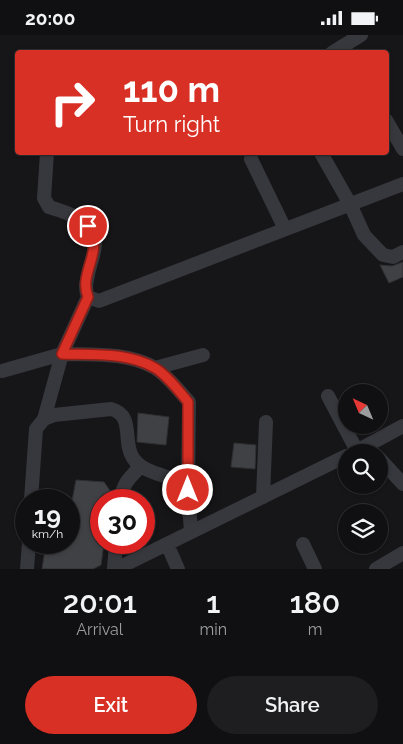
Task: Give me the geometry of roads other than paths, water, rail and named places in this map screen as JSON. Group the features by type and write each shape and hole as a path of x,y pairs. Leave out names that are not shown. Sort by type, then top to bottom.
{"street":[{"path":"341,50 361,35"},
{"path":"389,125 403,149"},
{"path":"47,155 44,199 49,207 67,212 88,226 94,235 95,244 84,289 88,297 99,301 403,184"},
{"path":"322,155 350,204 364,235 383,255 393,257 403,252"},
{"path":"252,159 285,229"},
{"path":"33,489 36,429 44,419 62,354 88,297"},
{"path":"2,371 62,354 117,356 155,368 188,402 188,490 191,532"},
{"path":"155,368 203,355"},
{"path":"328,396 355,444"},
{"path":"44,419 54,415 111,409 118,411 124,417 132,457 141,466 178,480 188,490"},
{"path":"263,497 266,422"},
{"path":"371,444 403,426"},
{"path":"116,554 115,569 338,461"},
{"path":"122,489 126,481 141,466"},
{"path":"388,468 403,484"},
{"path":"167,544 178,569"},
{"path":"303,544 315,569"},
{"path":"376,569 403,553"},
{"path":"27,569 28,554"}]}
